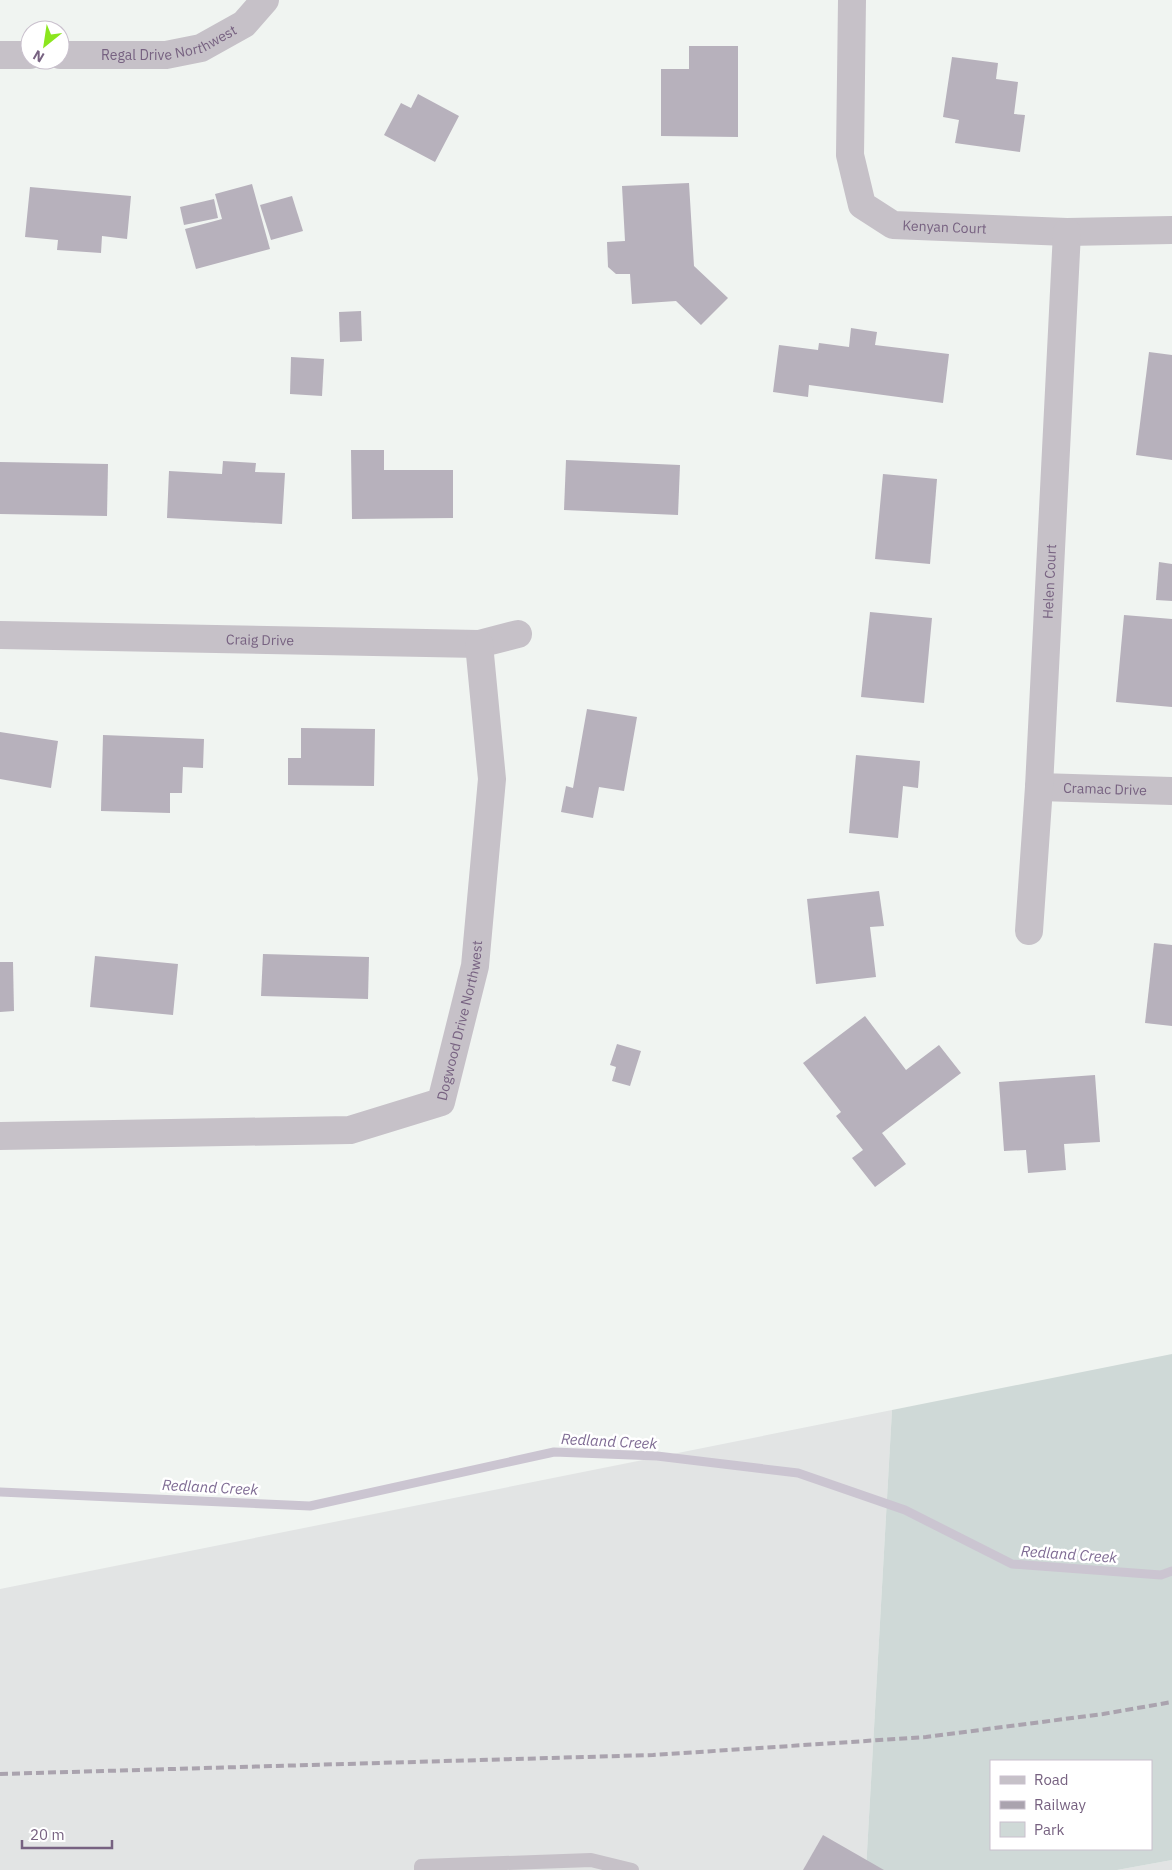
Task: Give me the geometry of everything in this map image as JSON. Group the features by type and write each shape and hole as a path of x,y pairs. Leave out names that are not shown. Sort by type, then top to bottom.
{"street":[{"name":"Regal Drive Northwest","path":"70,55 166,55 201,48 244,24 265,0"},
{"name":"Kenyan Court","path":"852,0 850,155 862,205 892,225 1067,232 1172,230"},
{"path":"0,55 20,55"},
{"name":"Helen Court","path":"1029,931 1039,786 1067,232"},
{"name":"Craig Drive","path":"0,635 479,644 518,634"},
{"name":"Dogwood Drive Northwest","path":"0,1136 350,1130 441,1102 475,966 492,779 479,644"},
{"name":"Cramac Drive","path":"1039,786 1172,791"}],"lane":[{"path":"421,1868 489,1867 591,1860 632,1870"}],"shaded area":[{"path":"892,1410 866,1870 0,1870 0,1589"},
{"path":"1172,1860 1172,1870 1117,1870"}],"green space":[{"path":"1172,1354 1172,1860 1117,1870 866,1870 892,1410"}],"building":[{"path":"689,46 738,46 738,137 661,136 661,69 689,69"},
{"path":"952,57 998,63 996,79 1018,82 1014,114 1025,115 1020,152 955,143 959,120 943,117"},
{"path":"418,94 459,116 435,162 384,135 401,103 411,108"},
{"path":"689,183 694,266 728,298 701,325 676,301 632,304 630,274 616,274 608,267 607,242 625,241 622,186"},
{"path":"252,184 270,249 196,269 185,229 222,219 215,194"},
{"path":"30,187 131,196 127,239 102,236 101,253 57,250 58,240 25,237"},
{"path":"292,196 303,231 271,240 260,205"},
{"path":"214,199 218,218 184,225 180,207"},
{"path":"361,311 362,341 340,342 339,312"},
{"path":"851,328 877,332 875,345 949,354 943,403 809,385 808,397 773,392 779,345 818,350 819,343 849,347"},
{"path":"1149,352 1172,355 1172,460 1136,455"},
{"path":"291,357 324,359 322,396 290,394"},
{"path":"351,450 384,450 384,470 453,470 453,518 352,519"},
{"path":"566,460 680,465 678,515 564,510"},
{"path":"223,461 256,463 255,472 285,473 282,524 167,518 169,471 222,474"},
{"path":"0,462 108,464 107,516 0,514"},
{"path":"883,474 937,479 930,564 875,559"},
{"path":"1159,562 1172,564 1172,601 1156,600"},
{"path":"870,612 932,618 924,703 861,697"},
{"path":"1124,615 1172,619 1172,707 1116,702"},
{"path":"587,709 637,717 624,791 599,787 593,818 561,812 566,786 573,788"},
{"path":"301,728 375,729 374,786 288,785 288,758 301,758"},
{"path":"0,732 58,741 51,788 0,779"},
{"path":"103,735 204,739 203,768 183,767 182,793 170,793 170,813 101,811"},
{"path":"856,755 920,761 918,788 903,786 898,838 849,833"},
{"path":"879,891 884,926 870,927 876,977 816,984 807,899"},
{"path":"1154,943 1172,945 1172,1026 1145,1023"},
{"path":"263,954 369,957 368,999 261,996"},
{"path":"95,956 178,964 173,1015 90,1007"},
{"path":"0,962 13,962 14,1011 0,1012"},
{"path":"865,1016 906,1070 939,1045 961,1073 882,1133 906,1164 875,1187 852,1158 863,1150 836,1116 841,1112 803,1063"},
{"path":"617,1044 641,1051 630,1086 612,1081 616,1067 610,1065"},
{"path":"1095,1075 1100,1142 1064,1144 1066,1170 1028,1173 1026,1150 1004,1151 999,1082"},
{"path":"823,1835 884,1870 803,1870"}],"waterway":[{"name":"Redland Creek","path":"0,1492 310,1506 554,1452 657,1456 798,1473 905,1510 1012,1564 1161,1575 1172,1571"}],"railway":[{"path":"0,1774 653,1755 926,1737 1103,1714 1172,1702"}]}
